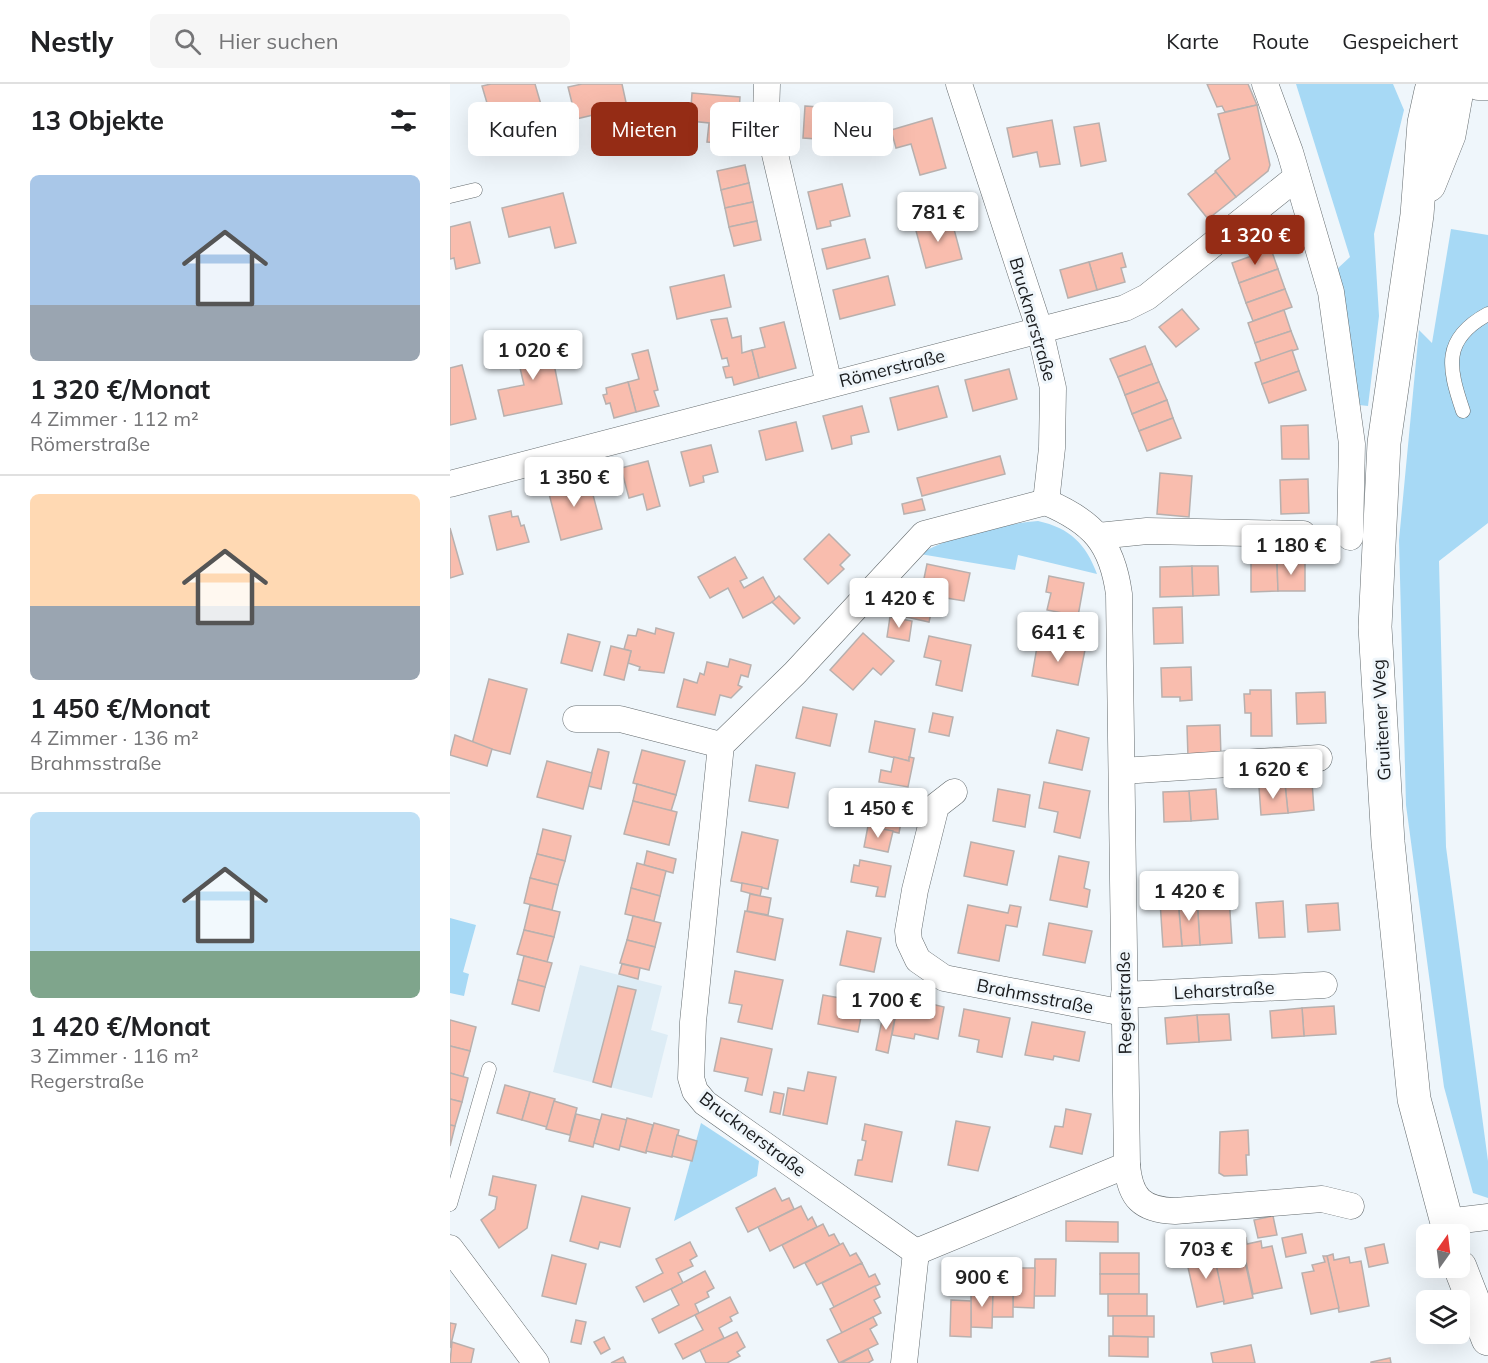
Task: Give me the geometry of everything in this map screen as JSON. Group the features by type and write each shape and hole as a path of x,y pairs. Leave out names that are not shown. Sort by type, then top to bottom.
{"street":[{"path":"767,84 766,116 829,384"},
{"name":"Brucknerstraße","path":"959,84 1040,331 1053,388 1054,414 1046,502"},
{"path":"1265,84 1297,177 1331,292 1352,444 1350,537"},
{"name":"Gruitener Weg","path":"1447,1224 1414,1099 1389,853 1375,627 1384,443 1417,215 1424,123 1459,88"},
{"name":"Römerstraße","path":"450,484 1125,308 1142,300 1297,177"},
{"path":"576,719 620,719 721,746 795,673 924,534 1014,508 1046,502"},
{"name":"Regerstraße","path":"1046,502 1068,512 1098,536 1115,568 1119,594 1127,1165 1128,1180 1134,1194 1155,1210 1176,1211 1322,1199 1351,1206"},
{"path":"1098,536 1147,531 1303,534"},
{"name":"Brucknerstraße","path":"721,746 693,1022 690,1073 692,1084 705,1103 916,1252"},
{"path":"1122,771 1319,758"},
{"name":"Brahmsstraße","path":"954,792 936,806 915,890 908,931 909,941 918,960 944,978 1124,1004"},
{"name":"Leharstraße","path":"1124,1004 1324,985"},
{"path":"904,1363 916,1252 1127,1165"},
{"name":"Gruitener Weg","path":"1461,1224 1488,1216"},
{"path":"450,1248 536,1363"},
{"path":"1464,1278 1488,1339"}],"lane":[{"path":"450,196 475,190"},
{"path":"1463,411 1450,366 1454,347 1464,329 1488,314"},
{"path":"450,1204 489,1069"}],"shaded area":[{"path":"1296,84 1393,84 1404,110 1374,234 1379,316 1368,406 1359,405 1336,270 1350,257"},
{"path":"1451,229 1488,235 1488,523 1439,561 1446,847 1488,1161 1488,1198 1473,1193 1444,1087 1406,805 1399,540 1419,330 1432,343"},
{"path":"1038,521 1059,528 1075,539 1088,554 1097,574 1018,555 1015,570 920,554 946,542 977,532"},
{"path":"450,918 476,925 463,972 469,974 464,996 450,993"},
{"path":"580,965 662,986 651,1030 668,1035 652,1098 553,1072"},
{"path":"701,1123 759,1161 757,1176 674,1221"}],"building":[{"path":"535,84 540,102 487,102 482,86"},
{"path":"582,84 622,84 626,102 591,102 591,115 579,118 579,102 572,102 568,87"},
{"path":"1207,84 1248,84 1257,105 1225,112 1222,106 1217,107"},
{"path":"692,93 740,97 740,102 710,102 710,142 707,142 709,123 698,122 698,102 691,102"},
{"path":"1257,105 1270,165 1268,171 1236,197 1215,171 1230,159 1218,114"},
{"path":"805,106 812,106 812,139 803,138"},
{"path":"932,118 946,168 920,175 911,144 896,148 893,129"},
{"path":"1052,120 1060,164 1040,167 1037,152 1013,157 1007,128"},
{"path":"1099,123 1106,161 1081,166 1074,127"},
{"path":"745,165 749,183 721,190 717,171"},
{"path":"1216,172 1236,197 1208,219 1188,194"},
{"path":"749,183 753,202 725,208 721,190"},
{"path":"842,184 850,216 830,221 831,226 817,229 808,192"},
{"path":"563,193 576,243 555,248 550,227 509,237 502,208"},
{"path":"753,202 757,221 729,227 725,208"},
{"path":"951,218 962,259 926,268 915,227"},
{"path":"757,221 761,240 734,246 729,227"},
{"path":"470,222 480,263 456,269 454,258 450,259 450,227"},
{"path":"865,239 870,258 827,269 822,249"},
{"path":"1269,239 1272,249 1253,255 1250,246"},
{"path":"1271,249 1278,269 1239,283 1232,263"},
{"path":"1122,253 1126,267 1121,268 1125,282 1097,290 1089,262"},
{"path":"1089,262 1097,290 1068,298 1060,270"},
{"path":"1278,269 1285,289 1246,303 1239,283"},
{"path":"724,275 731,307 677,319 670,287"},
{"path":"888,276 895,305 840,319 833,290"},
{"path":"1285,289 1292,307 1253,321 1246,303"},
{"path":"1182,309 1199,329 1176,347 1159,327"},
{"path":"1284,310 1291,331 1255,343 1248,323"},
{"path":"727,318 732,338 741,336 742,353 752,350 759,378 734,385 732,377 726,378 723,367 729,366 727,358 722,359 711,320"},
{"path":"784,322 796,368 759,378 752,350 765,347 760,328"},
{"path":"1291,331 1298,349 1261,361 1255,343"},
{"path":"549,339 562,404 504,416 498,390 524,385 515,346"},
{"path":"1145,346 1152,364 1118,377 1110,359"},
{"path":"648,350 658,390 654,391 659,406 636,412 628,382 639,379 632,354"},
{"path":"1292,350 1299,371 1262,384 1255,363"},
{"path":"1152,364 1159,382 1125,395 1118,377"},
{"path":"462,365 476,419 450,425 450,368"},
{"path":"1009,369 1017,399 973,411 965,380"},
{"path":"1299,371 1306,390 1269,403 1262,384"},
{"path":"628,382 636,412 614,418 610,403 606,404 603,395 607,394 606,388"},
{"path":"1159,382 1167,400 1132,414 1125,395"},
{"path":"938,386 947,417 898,430 890,398"},
{"path":"1167,400 1173,418 1139,431 1132,414"},
{"path":"862,406 869,432 851,436 852,444 832,449 823,416"},
{"path":"1173,418 1181,438 1147,451 1139,431"},
{"path":"796,422 803,451 766,460 759,431"},
{"path":"1308,425 1309,459 1282,459 1281,426"},
{"path":"711,445 718,472 703,476 704,482 690,486 681,452"},
{"path":"1000,456 1005,474 922,496 917,478"},
{"path":"648,461 660,506 647,510 643,494 629,498 621,468"},
{"path":"1160,473 1192,476 1189,517 1157,514"},
{"path":"588,476 602,529 561,540 547,486"},
{"path":"1308,479 1309,513 1281,514 1280,480"},
{"path":"922,499 925,510 904,514 902,504"},
{"path":"511,511 512,517 518,516 521,526 524,525 529,542 497,550 489,516"},
{"path":"450,528 463,574 450,578"},
{"path":"829,534 850,555 840,565 844,569 828,584 804,559"},
{"path":"735,557 747,578 740,581 744,588 763,577 776,600 743,618 728,588 710,598 698,577"},
{"path":"1277,562 1278,591 1251,592 1251,563"},
{"path":"1277,562 1305,562 1305,591 1278,591"},
{"path":"927,564 970,573 964,601 946,598 946,611 940,610 939,615 908,608 911,591 921,593"},
{"path":"1192,566 1193,596 1160,597 1160,567"},
{"path":"1192,566 1218,566 1219,595 1193,596"},
{"path":"1049,576 1084,583 1078,616 1047,610 1051,593 1046,592"},
{"path":"779,596 800,618 794,624 772,602"},
{"path":"1182,607 1183,643 1154,644 1153,608"},
{"path":"908,608 931,613 929,622 906,617"},
{"path":"890,617 912,621 909,641 887,637"},
{"path":"656,628 674,633 664,673 639,670 640,667 628,663 631,651 624,649 628,635 636,636 638,629 655,634"},
{"path":"863,633 894,661 881,675 873,668 853,690 830,670"},
{"path":"568,634 600,642 592,671 561,663"},
{"path":"929,636 971,645 962,691 936,685 941,661 924,657"},
{"path":"1038,641 1085,650 1078,685 1032,676"},
{"path":"611,646 631,651 624,680 604,675"},
{"path":"730,659 751,665 748,677 741,675 738,685 742,687 731,698 720,695 715,715 677,707 684,679 697,683 700,673 704,675 707,662 728,667"},
{"path":"1191,667 1192,700 1180,701 1180,697 1162,697 1161,668"},
{"path":"489,679 527,689 510,754 472,744"},
{"path":"1250,690 1271,690 1272,736 1251,736 1251,713 1245,713 1244,694 1250,694"},
{"path":"1325,692 1326,723 1297,724 1296,693"},
{"path":"803,707 837,714 830,746 796,738"},
{"path":"933,713 953,717 949,736 929,732"},
{"path":"875,721 915,729 909,761 869,752"},
{"path":"1220,725 1221,757 1188,758 1187,726"},
{"path":"1057,730 1089,738 1082,770 1049,763"},
{"path":"455,735 492,749 487,766 450,755"},
{"path":"598,749 609,752 601,789 588,786"},
{"path":"642,750 685,761 676,795 633,783"},
{"path":"894,757 909,761 909,757 914,758 908,787 879,782 881,770 891,772"},
{"path":"547,761 592,773 583,809 537,797"},
{"path":"756,765 795,773 788,808 749,801"},
{"path":"1044,782 1090,791 1080,838 1054,832 1058,812 1039,808"},
{"path":"1312,782 1314,810 1288,813 1285,784"},
{"path":"637,784 676,795 671,811 633,801"},
{"path":"1285,784 1288,813 1261,815 1259,787"},
{"path":"998,789 1030,795 1025,827 993,821"},
{"path":"1216,789 1218,819 1191,821 1189,791"},
{"path":"881,790 906,795 899,833 868,826 873,801 878,802"},
{"path":"1189,791 1191,821 1164,822 1163,792"},
{"path":"633,801 677,812 669,845 624,834"},
{"path":"868,826 893,831 888,852 864,847"},
{"path":"543,829 571,836 565,861 537,854"},
{"path":"742,832 778,840 768,889 731,881"},
{"path":"971,842 1014,851 1007,885 964,876"},
{"path":"647,851 676,859 673,873 644,865"},
{"path":"537,854 565,861 558,885 530,878"},
{"path":"1059,856 1089,862 1084,888 1090,890 1087,907 1050,900"},
{"path":"860,860 891,866 885,897 876,896 878,887 851,882 854,865 859,866"},
{"path":"637,863 666,871 660,896 631,888"},
{"path":"530,878 558,885 552,910 524,903"},
{"path":"742,883 762,887 760,896 741,891"},
{"path":"631,888 660,896 654,921 625,914"},
{"path":"750,894 771,898 768,915 747,911"},
{"path":"1229,896 1232,943 1200,945 1197,898"},
{"path":"1197,898 1200,945 1182,946 1178,899"},
{"path":"1178,899 1182,946 1163,947 1160,901"},
{"path":"1283,901 1285,937 1259,938 1256,903"},
{"path":"1338,903 1340,930 1308,932 1306,905"},
{"path":"530,905 560,912 554,937 524,930"},
{"path":"968,905 1008,913 1010,905 1021,907 1017,927 1006,925 999,961 958,953"},
{"path":"745,911 783,919 775,960 737,952"},
{"path":"633,916 661,923 655,947 627,940"},
{"path":"1049,923 1092,931 1085,963 1043,955"},
{"path":"524,930 554,937 547,962 517,954"},
{"path":"847,931 881,938 874,972 840,965"},
{"path":"627,940 655,947 649,970 620,963"},
{"path":"524,956 552,963 545,987 518,980"},
{"path":"622,964 640,968 638,979 619,974"},
{"path":"735,971 783,980 772,1029 738,1022 742,1005 729,1003"},
{"path":"518,980 545,987 539,1011 512,1004"},
{"path":"618,986 636,990 611,1087 593,1082"},
{"path":"823,995 864,1002 858,1032 818,1024"},
{"path":"899,996 944,1007 938,1039 915,1034 914,1039 892,1035"},
{"path":"1334,1006 1336,1034 1304,1036 1302,1008"},
{"path":"1302,1008 1304,1036 1272,1038 1270,1011"},
{"path":"964,1009 1010,1018 1002,1057 977,1052 979,1040 959,1036"},
{"path":"884,1010 896,1012 888,1053 876,1050"},
{"path":"1229,1014 1231,1040 1199,1042 1197,1015"},
{"path":"1197,1015 1199,1042 1167,1044 1165,1018"},
{"path":"450,1020 476,1027 470,1051 450,1046"},
{"path":"1032,1022 1085,1032 1079,1061 1054,1056 1053,1060 1025,1055"},
{"path":"721,1038 772,1049 762,1095 745,1091 748,1078 714,1071"},
{"path":"450,1046 470,1051 463,1077 450,1073"},
{"path":"808,1072 836,1077 827,1124 783,1115 788,1088 804,1091"},
{"path":"450,1073 468,1078 462,1102 450,1099"},
{"path":"505,1085 530,1092 522,1120 497,1113"},
{"path":"530,1092 555,1099 547,1127 522,1120"},
{"path":"774,1092 784,1094 780,1114 770,1112"},
{"path":"450,1099 462,1102 455,1126 450,1125"},
{"path":"554,1101 577,1108 570,1135 546,1129"},
{"path":"1066,1109 1091,1114 1082,1154 1050,1147 1055,1126 1063,1127"},
{"path":"576,1114 600,1120 593,1147 569,1141"},
{"path":"602,1114 627,1120 619,1150 594,1143"},
{"path":"627,1118 653,1125 646,1153 620,1146"},
{"path":"956,1121 990,1127 978,1171 948,1165"},
{"path":"654,1123 679,1130 672,1157 646,1151"},
{"path":"865,1124 902,1132 892,1182 855,1175 858,1160 862,1160 866,1141 862,1140"},
{"path":"450,1125 455,1126 450,1146"},
{"path":"1248,1130 1247,1175 1224,1176 1219,1173 1220,1132"},
{"path":"677,1135 697,1141 692,1161 672,1156"},
{"path":"493,1176 536,1185 527,1228 499,1248 481,1220 495,1209 497,1197 489,1195"},
{"path":"775,1188 782,1201 789,1198 794,1209 748,1232 736,1208"},
{"path":"582,1196 630,1208 620,1247 600,1242 598,1249 570,1241"},
{"path":"801,1206 808,1220 812,1217 817,1227 770,1251 758,1227"},
{"path":"1273,1216 1277,1235 1258,1238 1254,1220"},
{"path":"1066,1221 1118,1222 1118,1242 1066,1241"},
{"path":"823,1224 829,1236 834,1234 840,1245 794,1268 782,1245"},
{"path":"1302,1234 1306,1253 1286,1257 1282,1238"},
{"path":"1246,1238 1247,1244 1261,1241 1262,1248 1272,1246 1282,1288 1253,1294 1241,1239"},
{"path":"690,1242 697,1256 690,1260 693,1266 678,1273 683,1283 644,1302 636,1287 663,1273 656,1259"},
{"path":"843,1243 850,1256 856,1253 862,1263 817,1285 805,1263"},
{"path":"1193,1243 1198,1261 1178,1265 1174,1246"},
{"path":"1384,1244 1388,1263 1369,1267 1365,1248"},
{"path":"1217,1245 1218,1250 1232,1247 1233,1254 1243,1252 1253,1298 1224,1304 1212,1246"},
{"path":"1212,1246 1224,1301 1197,1307 1187,1263 1198,1261 1196,1255 1208,1253 1207,1248"},
{"path":"1100,1253 1139,1253 1139,1274 1100,1274"},
{"path":"1333,1254 1334,1260 1349,1257 1350,1263 1361,1261 1369,1306 1339,1312 1327,1256"},
{"path":"552,1255 586,1264 576,1304 542,1296"},
{"path":"1323,1256 1327,1256 1339,1308 1311,1314 1302,1273 1314,1271 1312,1265 1325,1262"},
{"path":"1035,1259 1056,1259 1055,1296 1034,1296"},
{"path":"862,1263 869,1277 875,1274 880,1284 834,1307 822,1283"},
{"path":"1014,1268 1035,1268 1034,1308 1013,1307"},
{"path":"705,1271 714,1288 707,1292 709,1297 695,1304 699,1313 659,1333 652,1319 679,1305 671,1289"},
{"path":"1100,1274 1139,1274 1139,1294 1100,1294"},
{"path":"993,1279 1013,1279 1013,1317 992,1317"},
{"path":"875,1286 880,1297 874,1300 881,1313 842,1333 830,1309"},
{"path":"971,1289 993,1290 992,1328 971,1327"},
{"path":"1108,1294 1147,1294 1147,1316 1108,1316"},
{"path":"730,1297 738,1313 730,1317 732,1321 719,1328 724,1338 683,1359 675,1344 703,1330 695,1315"},
{"path":"951,1300 971,1301 971,1337 950,1336"},
{"path":"1113,1316 1154,1316 1154,1337 1113,1336"},
{"path":"873,1317 877,1325 870,1329 878,1344 839,1363 827,1340"},
{"path":"576,1320 586,1322 581,1344 571,1342"},
{"path":"450,1323 456,1324 450,1348"},
{"path":"737,1332 745,1347 737,1352 740,1356 727,1363 706,1363 700,1350"},
{"path":"1109,1336 1148,1337 1148,1357 1109,1356"},
{"path":"604,1337 610,1349 601,1354 594,1342"},
{"path":"452,1342 474,1349 471,1363 450,1363"},
{"path":"1251,1345 1255,1363 1213,1363 1211,1353"},
{"path":"868,1349 873,1360 868,1363 841,1363"},
{"path":"623,1357 626,1363 611,1363"},
{"path":"1390,1358 1391,1363 1371,1363 1371,1362"}]}
